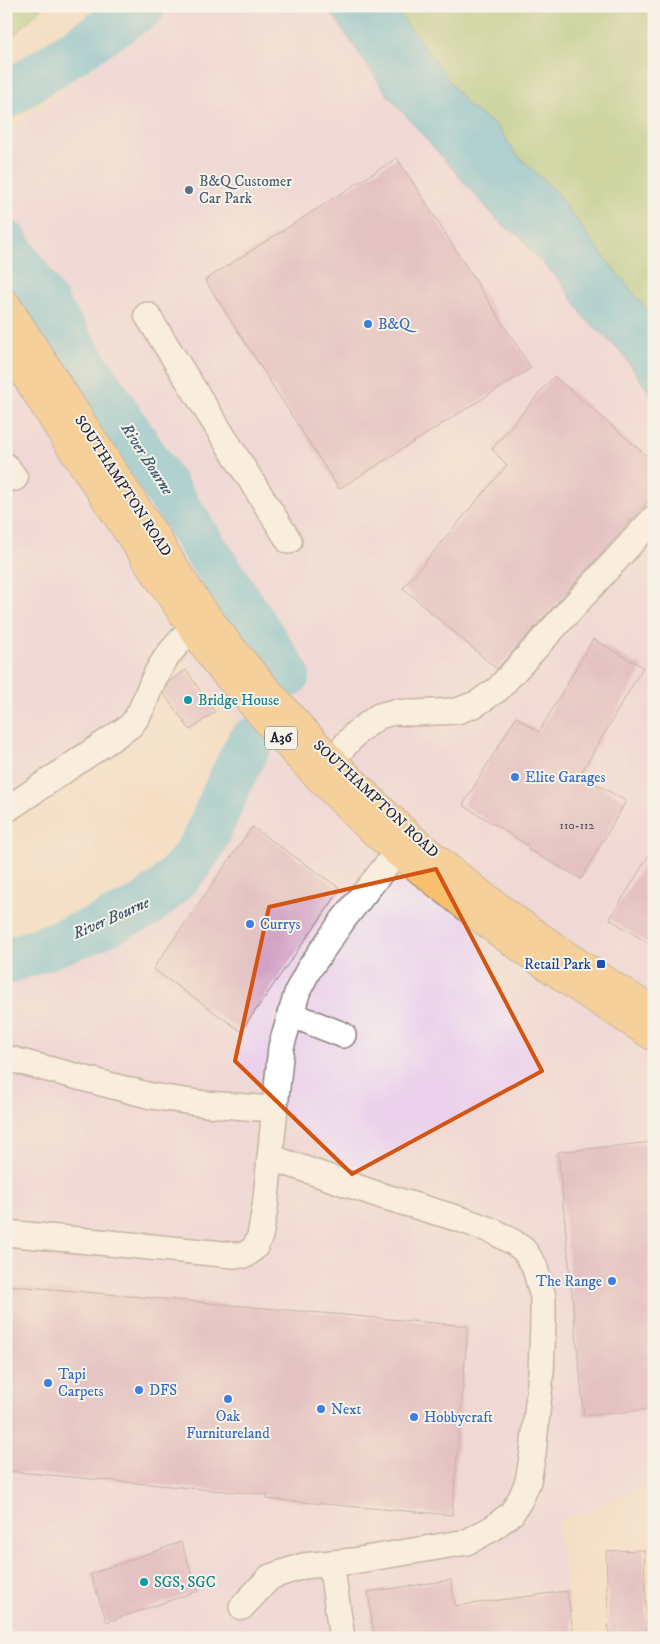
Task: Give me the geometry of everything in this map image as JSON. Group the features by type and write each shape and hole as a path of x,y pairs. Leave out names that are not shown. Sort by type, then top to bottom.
{"highway":[{"name":"SOUTHAMPTON ROAD","path":"6,304 208,618 254,676 332,760 411,837 476,889 570,957 654,1011"},
{"name":"SOUTHAMPTON ROAD","path":"6,345 144,559 215,662 302,761 367,826 503,936 654,1037"}],"lane":[{"path":"147,315 289,540"},
{"path":"332,760 357,732 379,716 394,712 457,711 476,704 498,688 654,518"},
{"path":"6,810 130,726 142,710 153,680 166,656 193,628"},
{"path":"6,1233 233,1255 246,1255 255,1247 260,1236 281,1047 298,990 309,969 343,920 397,852"},
{"path":"290,1014 343,1035"},
{"path":"6,1058 151,1096 206,1104 274,1109"},
{"path":"242,1606 270,1577 303,1566 411,1552 467,1542 493,1528 512,1513 521,1498 528,1480 533,1453 541,1372 542,1297 534,1265 524,1250 495,1232 463,1220 380,1195 270,1157"},
{"path":"331,1563 342,1638"}],"highlighted area":[{"path":"436,869 542,1071 352,1174 235,1061 269,907"}],"shaded area":[{"path":"174,6 327,6 386,93 500,223 521,237 531,252 560,281 585,318 621,352 654,399 654,1483 557,1523 575,1638 6,1638 6,979 148,913 197,871 261,748 178,656 124,721 6,797 6,134"}],"green space":[{"path":"6,6 44,6 15,35 6,35"},
{"path":"393,6 654,6 654,318 608,262 554,190 515,153 497,126 469,107"}],"water":[{"path":"327,6 393,6 469,107 497,126 515,153 554,190 608,262 654,318 654,399 621,352 585,318 560,281 531,252 521,237 500,223 386,93"}],"building":[{"name":"B&Q","path":"397,158 531,368 339,489 205,280"},
{"path":"554,376 654,462 654,495 497,669 403,588 507,465 492,449"},
{"path":"593,639 643,667 580,775 626,801 581,879 527,849 529,846 463,805 516,717 539,732"},
{"name":"Bridge House","path":"186,670 215,712 190,730 163,693 168,682"},
{"name":"Currys","path":"252,827 341,889 241,1031 153,969"},
{"path":"654,847 654,947 610,919"},
{"name":"The Range","path":"654,1142 654,1409 584,1416 558,1152"},
{"path":"6,1285 468,1326 452,1515 267,1499 268,1495 6,1471"},
{"name":"SGS, SGC","path":"181,1542 198,1591 107,1622 90,1574"},
{"path":"644,1550 647,1638 609,1638 606,1551"},
{"path":"451,1580 455,1606 567,1591 574,1638 374,1638 368,1592"}],"waterway":[{"name":"River Bourne","path":"6,96 143,6"},
{"name":"River Bourne","path":"6,243 287,675"},
{"name":"River Bourne","path":"6,962 90,931 145,906 169,886 189,864 204,842 231,779 250,742"}],"place":[{"name":"B&Q Customer Car Park","path":"189,190"},
{"name":"B&Q","path":"368,324"},
{"name":"Bridge House","path":"188,700"},
{"name":"Elite Garages","path":"515,777"},
{"name":"Currys","path":"250,924"},
{"name":"Retail Park","path":"601,964"},
{"name":"The Range","path":"612,1281"},
{"name":"Tapi Carpets","path":"48,1383"},
{"name":"DFS","path":"139,1390"},
{"name":"Oak Furnitureland","path":"228,1399"},
{"name":"Next","path":"321,1409"},
{"name":"Hobbycraft","path":"414,1417"},
{"name":"SGS, SGC","path":"144,1582"}]}
